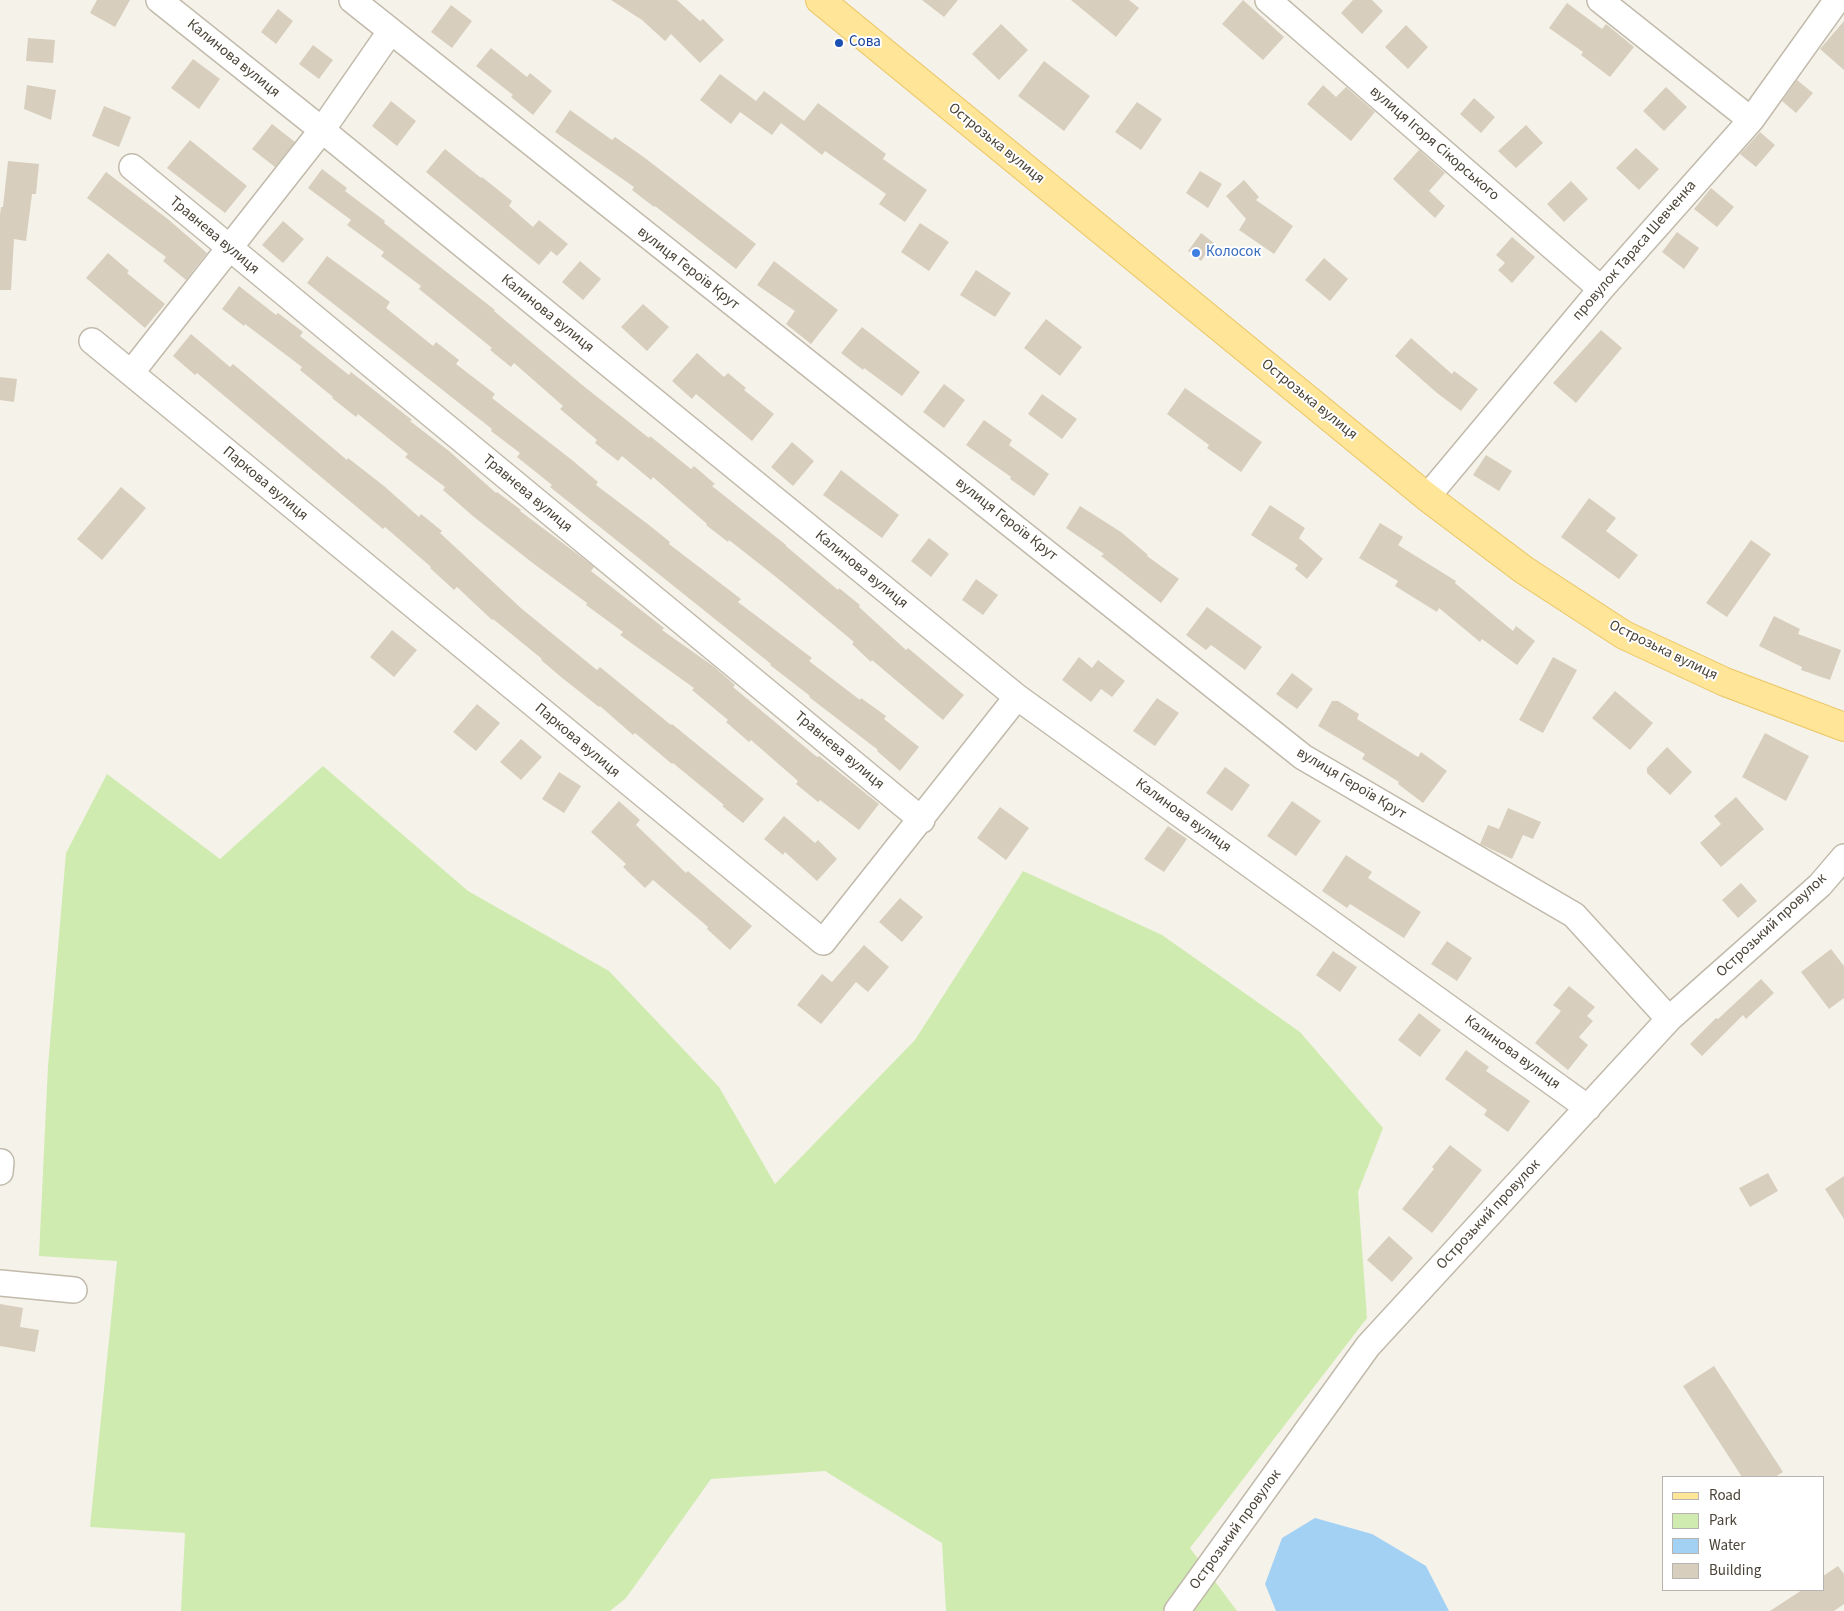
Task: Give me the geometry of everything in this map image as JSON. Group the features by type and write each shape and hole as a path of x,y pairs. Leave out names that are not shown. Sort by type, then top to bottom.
{"main road":[{"name":"Острозька вулиця","path":"820,0 1427,497 1524,570 1624,635 1725,682 1844,727"}],"street":[{"name":"Калинова вулиця","path":"159,0 322,130 1017,697 1588,1108"},
{"name":"вулиця Героїв Крут","path":"352,0 1303,757 1574,915 1670,1020"},
{"name":"вулиця Ігоря Сікорського","path":"1268,0 1601,289"},
{"path":"1600,0 1751,120"},
{"name":"провулок Тараса Шевченка","path":"1427,497 1601,289 1751,120 1837,0"},
{"path":"131,373 322,130 390,32"},
{"name":"Травнева вулиця","path":"132,167 922,820"},
{"name":"Паркова вулиця","path":"92,341 823,942 922,820 1017,697"},
{"name":"Острозький провулок","path":"1177,1611 1368,1346 1670,1020 1820,885 1844,857"},
{"path":"0,1283 74,1290"}],"green space":[{"path":"323,766 468,891 609,971 719,1087 775,1184 915,1040 1023,871 1162,935 1300,1032 1383,1128 1358,1192 1367,1318 1190,1548 1237,1611 946,1611 942,1543 825,1471 711,1479 626,1598 610,1611 181,1611 185,1533 90,1527 117,1261 39,1256 48,1066 66,853 107,774 220,859"}],"water":[{"path":"1315,1518 1372,1534 1426,1566 1449,1611 1276,1611 1265,1584 1282,1538"}],"building":[{"path":"97,0 130,0 115,27 90,13"},
{"path":"611,0 677,0 700,21 703,19 724,40 700,63 671,34 665,41 642,20"},
{"path":"922,0 958,0 944,17"},
{"path":"1071,0 1129,0 1139,8 1116,37"},
{"path":"1243,0 1284,37 1263,60 1222,24"},
{"path":"1353,0 1372,0 1383,11 1362,34 1341,13"},
{"path":"1567,3 1602,29 1606,24 1634,47 1610,77 1581,55 1583,52 1549,28"},
{"path":"451,5 472,21 452,48 431,32"},
{"path":"278,9 293,21 276,44 261,32"},
{"path":"1844,21 1844,70 1820,49"},
{"path":"1001,24 1028,50 999,80 972,54"},
{"path":"1406,25 1428,47 1408,69 1385,47"},
{"path":"28,38 55,40 53,63 26,61"},
{"path":"313,45 333,60 319,79 299,64"},
{"path":"491,48 527,77 530,73 552,91 533,115 511,97 513,95 476,66"},
{"path":"193,59 220,79 199,109 171,88"},
{"path":"1044,61 1090,96 1064,131 1018,96"},
{"path":"720,74 756,101 764,91 804,121 818,103 886,154 883,159 927,190 905,222 879,204 886,194 825,151 822,155 781,123 772,135 740,112 731,124 700,100"},
{"path":"1797,80 1813,93 1796,113 1782,101"},
{"path":"27,85 56,90 51,120 24,109"},
{"path":"1323,85 1336,97 1346,87 1375,112 1351,141 1307,104"},
{"path":"1666,87 1687,107 1664,131 1643,111"},
{"path":"1474,98 1495,117 1481,133 1460,114"},
{"path":"391,101 416,121 397,146 372,126"},
{"path":"1137,102 1162,119 1141,150 1115,132"},
{"path":"104,106 131,117 119,147 92,136"},
{"path":"570,110 612,140 615,137 645,158 756,244 736,269 632,190 634,187 555,132"},
{"path":"272,124 295,142 275,167 252,149"},
{"path":"1526,125 1543,143 1516,168 1498,151"},
{"path":"1760,132 1775,145 1756,167 1740,154"},
{"path":"190,140 247,186 225,213 167,168"},
{"path":"1636,148 1659,169 1639,190 1616,168"},
{"path":"445,149 512,201 509,206 533,227 539,220 568,244 557,256 551,251 539,265 426,172"},
{"path":"1419,150 1445,173 1429,191 1445,206 1435,218 1393,179"},
{"path":"8,161 39,164 36,194 32,194 26,241 14,239 11,290 0,290 0,215 1,207 3,207"},
{"path":"322,169 347,188 345,191 495,310 581,384 691,469 694,466 715,484 712,486 786,545 838,590 839,588 860,605 859,607 906,650 908,648 964,695 943,720 872,660 871,662 852,644 854,642 776,577 729,540 728,542 706,525 653,477 651,480 622,456 618,461 595,443 597,440 560,409 563,406 514,363 511,367 490,350 492,348 419,289 421,286 381,256 384,252 347,225 351,220 308,188"},
{"path":"1200,171 1222,184 1208,208 1186,193"},
{"path":"106,172 169,220 207,253 186,280 163,261 166,257 87,198"},
{"path":"1244,180 1259,197 1256,200 1293,226 1274,254 1239,230 1246,219 1226,196"},
{"path":"1571,181 1588,199 1564,222 1547,204"},
{"path":"1711,188 1734,207 1717,227 1694,209"},
{"path":"283,221 304,239 283,263 262,245"},
{"path":"920,223 949,242 929,271 901,252"},
{"path":"1677,232 1699,248 1684,269 1662,252"},
{"path":"1201,233 1214,243 1201,261 1188,251"},
{"path":"1512,237 1535,257 1512,283 1498,270 1505,263 1496,255"},
{"path":"108,253 129,271 127,273 165,304 145,328 86,278"},
{"path":"327,256 390,302 386,308 433,346 436,342 459,360 456,364 495,394 492,398 572,460 598,482 596,485 649,525 670,542 669,544 741,599 738,602 812,658 809,661 860,700 861,698 886,716 884,719 919,747 900,771 878,750 809,697 771,664 550,487 552,485 517,457 520,453 491,431 492,429 307,283"},
{"path":"1324,258 1348,279 1330,301 1305,280"},
{"path":"580,261 601,279 583,300 562,282"},
{"path":"774,261 838,310 811,344 786,324 795,311 757,285"},
{"path":"976,270 1011,293 995,317 960,295"},
{"path":"239,286 276,315 278,313 303,332 300,336 349,375 351,372 412,420 410,421 449,451 496,493 594,567 591,571 664,628 662,630 713,666 735,685 733,687 817,757 819,756 879,804 859,830 820,800 818,802 796,784 798,781 751,740 749,742 726,722 728,720 692,690 694,688 620,635 623,632 474,517 443,490 445,487 405,457 408,454 358,414 356,417 332,398 300,370 302,367 222,309"},
{"path":"643,304 669,327 647,351 621,327"},
{"path":"1046,319 1082,347 1060,376 1024,348"},
{"path":"862,327 920,372 902,396 841,353"},
{"path":"1601,330 1622,348 1576,403 1553,383"},
{"path":"191,334 230,367 233,364 347,460 348,458 384,486 419,517 421,514 442,531 440,533 522,609 597,670 600,667 764,799 743,823 673,763 635,733 633,735 600,706 561,677 542,659 492,620 457,587 454,590 385,527 383,529 197,373 195,375 173,356"},
{"path":"1411,338 1452,374 1454,371 1478,389 1461,411 1437,393 1395,356"},
{"path":"697,353 724,377 728,373 746,388 744,390 774,414 752,441 696,394 692,399 672,381"},
{"path":"0,377 17,379 14,402 0,400"},
{"path":"944,384 965,400 944,428 923,412"},
{"path":"1185,388 1262,442 1241,472 1207,448 1209,445 1167,414"},
{"path":"1042,394 1077,419 1062,439 1028,414"},
{"path":"984,420 1012,440 1009,445 1049,474 1034,496 966,445"},
{"path":"792,442 814,461 793,486 771,467"},
{"path":"1486,455 1512,471 1499,491 1473,475"},
{"path":"841,470 899,515 882,538 823,495"},
{"path":"121,487 146,508 102,560 77,539"},
{"path":"1589,498 1616,518 1606,531 1638,555 1619,579 1561,537"},
{"path":"1270,505 1305,528 1299,538 1323,559 1307,579 1295,569 1298,565 1251,535"},
{"path":"1080,506 1121,532 1147,556 1179,579 1161,603 1101,556 1104,554 1066,528"},
{"path":"1380,523 1403,537 1398,545 1456,581 1455,583 1513,631 1516,626 1535,641 1517,665 1482,639 1480,642 1439,608 1437,612 1395,586 1398,581 1359,558"},
{"path":"929,538 949,554 931,577 911,561"},
{"path":"1751,540 1771,554 1727,617 1706,603"},
{"path":"976,579 998,595 983,615 962,600"},
{"path":"1207,607 1262,647 1245,670 1211,645 1206,650 1186,635"},
{"path":"1774,616 1800,629 1798,634 1841,650 1830,680 1801,670 1802,667 1759,646"},
{"path":"392,630 417,650 394,677 370,657"},
{"path":"1079,657 1092,668 1098,660 1125,681 1112,697 1101,689 1091,702 1062,680"},
{"path":"1553,657 1577,670 1543,733 1519,720"},
{"path":"1292,673 1313,689 1297,709 1276,694"},
{"path":"1615,691 1653,723 1630,750 1592,718"},
{"path":"1157,698 1179,713 1155,746 1133,731"},
{"path":"1332,701 1338,701 1359,714 1357,719 1418,757 1421,752 1447,771 1423,803 1398,784 1399,782 1362,759 1365,754 1318,726"},
{"path":"477,704 500,723 476,751 453,732"},
{"path":"1765,733 1809,756 1786,801 1742,777"},
{"path":"521,739 542,757 521,780 500,762"},
{"path":"1667,747 1692,772 1670,795 1647,773 1647,768"},
{"path":"1225,767 1250,785 1232,811 1206,793"},
{"path":"559,772 581,786 564,813 542,799"},
{"path":"1736,797 1764,829 1721,867 1700,843 1721,824 1714,816"},
{"path":"619,801 640,820 636,825 686,873 688,871 752,926 730,950 707,929 708,927 653,880 645,888 623,867 626,864 591,832"},
{"path":"1292,801 1321,821 1296,856 1267,836"},
{"path":"1000,807 1029,828 1006,860 977,838"},
{"path":"1508,808 1541,822 1533,839 1523,835 1512,859 1480,844 1488,825 1499,829"},
{"path":"784,816 815,843 818,840 837,859 817,881 785,852 783,855 764,839"},
{"path":"1168,826 1187,839 1164,872 1144,859"},
{"path":"1346,855 1372,872 1368,878 1421,912 1404,938 1350,904 1347,908 1322,891"},
{"path":"1741,883 1757,901 1738,918 1722,900"},
{"path":"900,898 923,917 902,942 879,922"},
{"path":"1447,941 1472,958 1457,981 1431,964"},
{"path":"864,945 889,967 868,992 856,982 821,1024 797,1005 822,974 832,982"},
{"path":"1831,949 1844,966 1844,998 1829,1009 1801,972"},
{"path":"1333,951 1357,967 1340,992 1316,975"},
{"path":"1761,979 1774,993 1746,1019 1743,1015 1702,1056 1690,1044 1716,1018 1718,1019"},
{"path":"1569,986 1595,1007 1587,1016 1593,1021 1579,1037 1588,1045 1568,1070 1535,1043 1561,1011 1553,1005"},
{"path":"1419,1013 1441,1030 1420,1057 1398,1040"},
{"path":"1466,1050 1489,1067 1486,1071 1530,1101 1508,1132 1484,1115 1487,1110 1445,1079"},
{"path":"1450,1145 1482,1170 1432,1233 1402,1209 1434,1169 1432,1167"},
{"path":"1768,1173 1778,1191 1750,1207 1739,1188"},
{"path":"1844,1176 1844,1219 1825,1189"},
{"path":"1389,1236 1413,1258 1392,1282 1367,1260"},
{"path":"0,1304 23,1308 20,1327 39,1330 35,1352 0,1346"},
{"path":"1714,1366 1783,1472 1777,1476 1741,1476 1683,1386"},
{"path":"1838,1566 1844,1574 1844,1604 1834,1611 1770,1611 1800,1591 1824,1591 1824,1575"}],"place":[{"name":"Сова","path":"839,43"},
{"name":"Колосок","path":"1196,253"}]}
